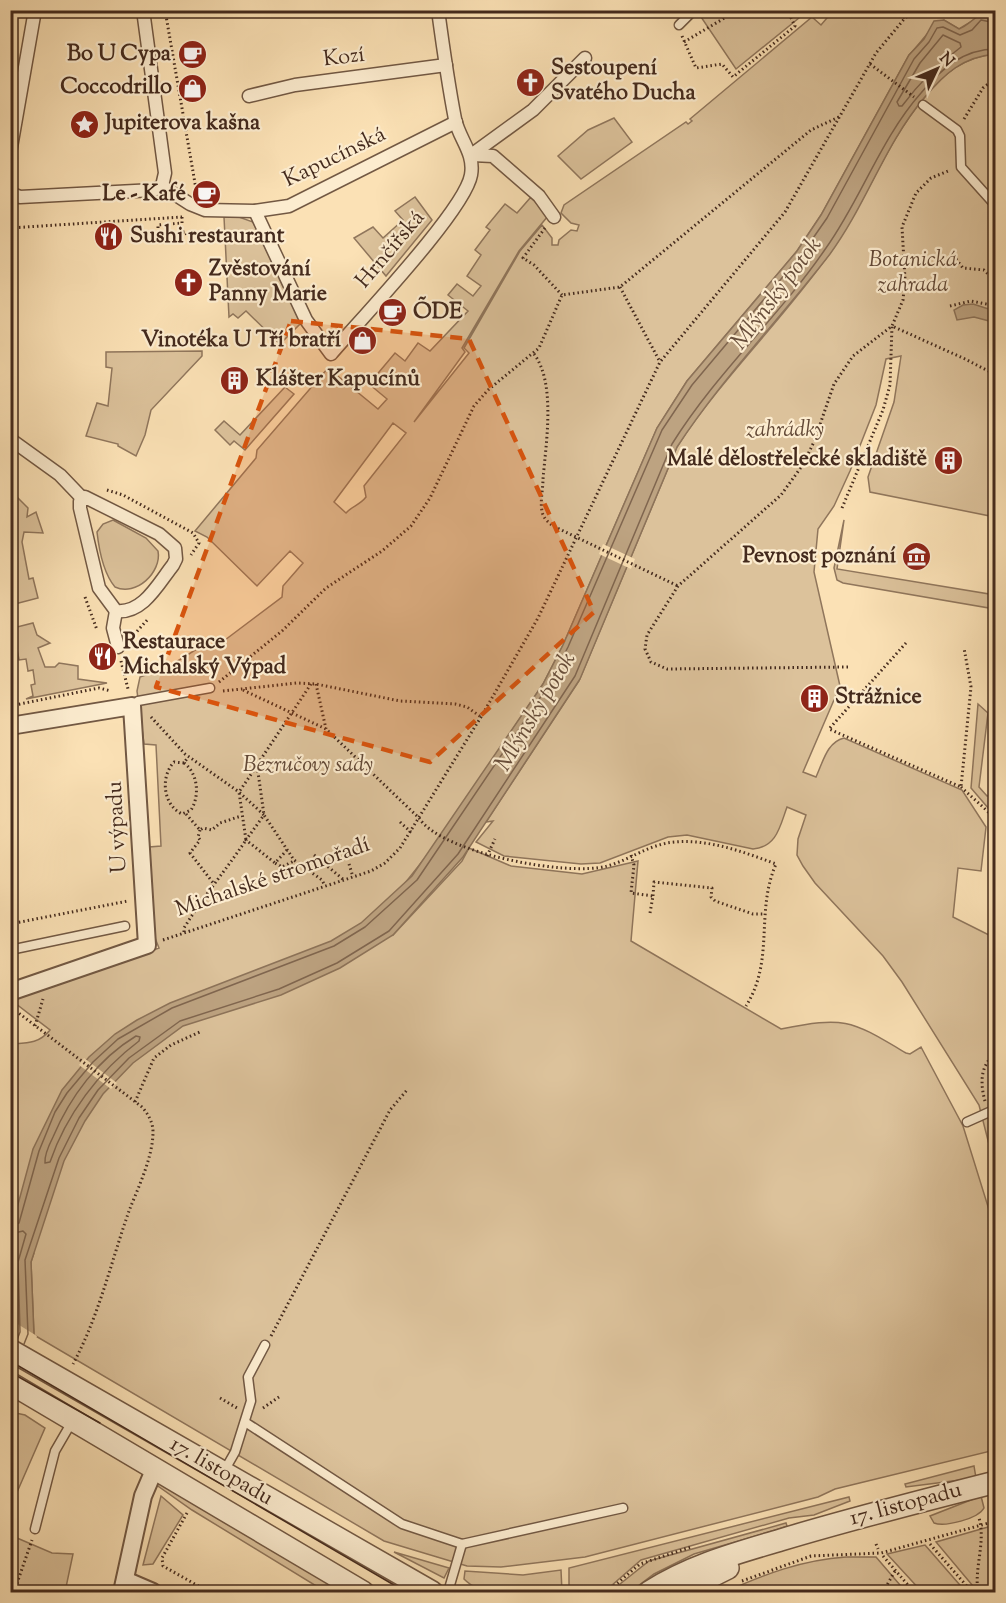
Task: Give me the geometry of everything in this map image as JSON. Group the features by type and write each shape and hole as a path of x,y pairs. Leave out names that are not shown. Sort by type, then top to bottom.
{"street":[{"path":"10,153 36,10"},
{"path":"10,193 20,196 154,190 162,186 165,172 144,10"},
{"path":"438,10 456,122 471,155"},
{"path":"471,155 533,110 585,58"},
{"name":"Kozí","path":"249,96 295,85 446,65"},
{"name":"Kapucínská","path":"162,186 182,200 205,210 255,211 289,206 456,122"},
{"path":"471,155 493,156 539,196 554,217"},
{"name":"Hrnčířská","path":"255,211 306,320 330,354 446,219 464,193 471,175 471,155"},
{"path":"10,439 60,475 82,499"},
{"path":"82,499 90,498 139,523 159,534 175,548 176,559 173,565 143,603 131,611 116,611"},
{"path":"82,499 80,508 99,588 116,611 113,628 119,651"},
{"path":"10,726 135,703"},
{"name":"U výpadu","path":"135,703 147,945"},
{"path":"10,992 147,945"},
{"name":"17. listopadu","path":"10,1350 432,1593"},
{"name":"17. listopadu","path":"10,1383 363,1593"},
{"path":"153,1593 124,1586 143,1497 155,1468"},
{"name":"17. listopadu","path":"649,1593 671,1578 713,1561 816,1529 996,1482"},
{"name":"17. listopadu","path":"680,1593 733,1565 816,1529"}],"lane":[{"path":"679,25 694,10"},
{"path":"923,105 957,130 960,136 961,167 996,206"},
{"path":"135,703 210,688"},
{"path":"10,950 125,926"},
{"path":"967,1122 992,1112"},
{"path":"223,1473 235,1452 251,1401 248,1377 265,1345"},
{"path":"35,1528 56,1451 73,1420"},
{"path":"245,1422 402,1524 462,1544 623,1508"},
{"path":"448,1593 462,1544"}],"path":[{"path":"165,10 198,197"},
{"path":"684,42 738,10"},
{"path":"679,25 696,68 722,64 733,77 795,26 787,10"},
{"path":"898,10 905,18"},
{"name":"Michalské stromořadí","path":"147,945 353,877 386,863 411,832 538,618 660,363 785,212 870,64 905,18 917,10"},
{"path":"870,64 923,105"},
{"path":"957,130 979,94 996,78"},
{"path":"562,295 620,287 811,130 841,116"},
{"path":"842,508 884,410 891,376 892,326 903,300 905,279 902,227 913,198 931,178 961,167"},
{"path":"10,228 24,229 182,217 201,215 205,210"},
{"path":"182,217 182,223 158,225 158,233 186,232 187,237"},
{"path":"554,217 523,258 534,265 562,295"},
{"path":"956,259 963,268 984,270 996,282"},
{"path":"620,287 660,363"},
{"path":"210,688 258,651 333,582 382,551 411,526 430,498 474,406 488,390 534,354 542,343 547,325 562,295"},
{"path":"950,306 971,301 996,306"},
{"path":"892,326 996,375"},
{"path":"848,667 667,669 651,662 645,649 647,635 654,628 678,586 781,495 802,466 814,442 834,384 853,356 892,326"},
{"path":"996,339 996,349"},
{"path":"534,354 542,367 546,382 547,436 542,512 549,524 678,586"},
{"path":"83,588 88,609 102,638"},
{"path":"906,643 829,729 961,787 996,819"},
{"path":"961,787 971,687 964,648"},
{"path":"119,651 126,682"},
{"path":"210,688 222,691 297,683 316,684 400,701 455,704 467,707 481,717"},
{"path":"294,860 282,867 246,840 239,792 311,684"},
{"path":"316,684 326,729"},
{"path":"10,706 99,688 115,692"},
{"path":"243,690 326,729 419,818 426,828 487,856 575,869 608,866 655,845 699,842 746,853 776,864 767,884 763,960 756,990 746,1006"},
{"path":"121,691 188,757 239,792 264,814 294,860 322,880 326,886"},
{"path":"184,762 188,757"},
{"path":"175,761 184,762 191,770 196,789 194,806 186,814 180,814 172,807 166,789 166,775 175,761"},
{"path":"184,933 184,927 201,899 264,814 257,765"},
{"path":"186,814 200,830 212,830 220,823 241,816"},
{"path":"400,822 411,832"},
{"path":"200,830 198,837 200,840 190,853 214,884"},
{"path":"487,856 495,839"},
{"path":"274,863 287,850"},
{"path":"314,855 344,880"},
{"path":"631,855 634,865 631,893 653,896"},
{"path":"349,864 353,877"},
{"path":"650,914 654,882 712,888 711,897 715,900 753,914 764,914"},
{"path":"10,924 122,904 128,901 127,890"},
{"path":"35,1026 49,980"},
{"path":"10,1007 134,1100 149,1117 152,1140 89,1331 73,1364"},
{"path":"134,1100 154,1058 171,1045 202,1031"},
{"path":"992,1112 982,1090 982,1072 996,1053"},
{"path":"265,1345 390,1110 407,1090"},
{"path":"187,1513 162,1558 163,1566 209,1593"},
{"path":"978,1593 976,1562 981,1525 979,1518"},
{"path":"734,1585 811,1556 881,1553 996,1521"},
{"path":"14,1593 28,1556 35,1528"},
{"path":"876,1544 878,1549"},
{"path":"930,1544 972,1593"},
{"path":"883,1556 914,1593"},
{"path":"607,1593 634,1568"},
{"path":"883,1593 895,1571"}],"highlighted area":[{"path":"291,321 469,339 594,612 430,762 156,687"}],"green space":[{"path":"697,11 799,11 799,18 736,69"},
{"name":"Bezručovy sady","path":"833,11 995,11 995,18 985,13 959,29 944,20 929,32 909,55 821,215 797,251 687,381 657,428 563,645 543,684 436,844 405,883 394,934 462,861 469,848 511,866 582,874 638,861 631,941 781,1029 834,1022 859,1027 906,1053 910,1054 921,1047 963,1126 995,1229 995,1450 835,1489 818,1497 585,1557 501,1567 467,1566 384,1541 34,1335 31,1262 34,1253 11,1281 11,1044 37,1040 50,1030 11,1000 159,948 155,938 149,847 161,846 156,745 144,744 137,691 140,677 168,667 208,642 213,649 282,597 283,586 303,563 290,551 257,586 207,537 195,531 256,458 257,450 328,368 378,409 387,399 369,384 395,353 405,361 418,343 430,351 468,311 448,295 457,284 473,296 481,286 467,276 481,255 475,250 490,230 486,227 505,204 517,213 531,197 548,216 519,251 462,348 465,352 414,422 469,353 464,348 520,251 542,225 552,238 552,245 558,245 559,240 571,230 577,231 579,225 571,223 561,213 564,205 686,122 688,124 692,121 690,119 812,17 821,25","holes":["393,423 406,433 364,486 366,497 346,513 334,502"]},
{"path":"995,54 995,517 870,492 868,477 894,402 901,356 886,359 876,405 850,471 834,506 818,529 814,572 840,686 803,772 816,777 830,748 838,740 844,738 962,790 986,827 981,871 958,868 953,917 995,938 995,1168 979,1105 902,982 883,956 815,883 797,855 798,839 806,815 787,807 772,840 753,849 687,835 668,837 600,863 581,864 504,856 476,842 493,821 486,822 579,681 677,447 714,396 832,250 898,134 924,98 955,68 973,59"},
{"path":"614,118 632,142 581,179 558,156 588,130"},
{"path":"415,197 432,220 386,276 354,238 373,227 383,238 403,220 395,211"},
{"path":"224,217 239,217 253,222 301,323 280,344 246,311 238,318 233,314 229,317"},
{"path":"202,351 202,356 151,410 145,435 136,456 118,444 86,436 97,403 108,406 112,368 106,367 106,352"},
{"path":"285,387 294,394 245,450 234,441 230,445 215,430 224,421 240,435"},
{"path":"15,495 28,508 27,517 36,512 43,533 24,532 22,542 29,579 33,578 38,598 11,605 11,504"},
{"path":"113,520 146,538 158,551 156,567 152,574 139,586 131,589 115,587 108,575 99,546 97,532 103,524"},
{"path":"844,520 837,569 995,595 995,609 843,583 837,580 834,568"},
{"path":"33,623 37,635 50,643 38,648 45,667 55,667 59,663 78,666 78,679 107,683 26,699 33,696 31,685 35,684 33,670 28,671 26,659 19,660 13,628"},
{"path":"978,704 988,713 979,787 987,796 995,796 995,810 989,809 971,788"},
{"path":"11,1412 25,1415 45,1428 11,1506"},
{"path":"974,1466 976,1478 906,1487 905,1484"},
{"path":"158,1476 344,1592 326,1592 192,1510 155,1484"},
{"path":"161,1496 183,1515 153,1564 143,1565"},
{"path":"981,1496 984,1508 968,1519 939,1524 934,1523 930,1516"},
{"path":"849,1497 850,1501 814,1515 789,1518 641,1560 604,1592 569,1592 569,1568"},
{"path":"786,1523 787,1526 779,1529 694,1554 654,1574 630,1592 610,1592 649,1561"},
{"path":"995,1525 995,1592 978,1592 936,1542"},
{"path":"10,1535 52,1553 73,1554 65,1592 11,1592"},
{"path":"925,1545 966,1592 922,1592 887,1554"},
{"path":"394,1552 449,1568 444,1578"},
{"path":"846,1557 876,1557 906,1592 725,1592 784,1569 814,1561"},
{"path":"561,1570 562,1592 497,1593 484,1591 464,1579 465,1571 523,1575"}],"water":[{"name":"Mlýnský potok","path":"985,13 995,18 995,54 973,59 955,68 924,98 898,135 843,235 830,254 732,373 677,447 580,679 463,857 393,935 340,968 281,995 183,1026 133,1063 103,1094 85,1121 64,1161 31,1262 34,1335 11,1399 11,1230 33,1149 62,1090 89,1057 115,1034 137,1020 170,1003 331,941 361,923 412,876 543,684 563,645 657,428 687,381 797,251 821,215 909,55 924,39 934,21 944,20 959,29"},
{"name":"Jupiterova kašna","path":"80,115 88,115 93,120 91,131 80,133 75,128 75,120"},
{"path":"973,304 995,311 993,322 974,317 957,320 954,310 963,305"}],"pier":[{"path":"603,544 635,559 631,569 599,554"},
{"path":"84,1058 117,1083 111,1089 79,1065"},
{"path":"11,1320 37,1336 10,1402"}],"tram line":[{"path":"10,1361 406,1592"},
{"path":"10,1372 100,1423"}],"place":[{"name":"Bo U Cypa","path":"192,55"},
{"name":"Sestoupení Svatého Ducha","path":"530,82"},
{"name":"Coccodrillo","path":"193,88"},
{"name":"Jupiterova kašna","path":"84,124"},
{"name":"Le - Kafé","path":"207,195"},
{"name":"Sushi restaurant","path":"109,237"},
{"name":"Zvěstování Panny Marie","path":"188,283"},
{"name":"ÕDE","path":"392,313"},
{"name":"Vinotéka U Tří bratří","path":"362,341"},
{"name":"Klášter Kapucínů","path":"235,380"},
{"name":"Malé dělostřelecké skladiště","path":"948,460"},
{"name":"Pevnost poznání","path":"917,557"},
{"name":"Restaurace Michalský Výpad","path":"102,656"},
{"name":"Strážnice","path":"814,698"}],"park label":[{"name":"Botanická zahrada","path":"913,274"},
{"name":"zahrádky","path":"785,431"}]}
